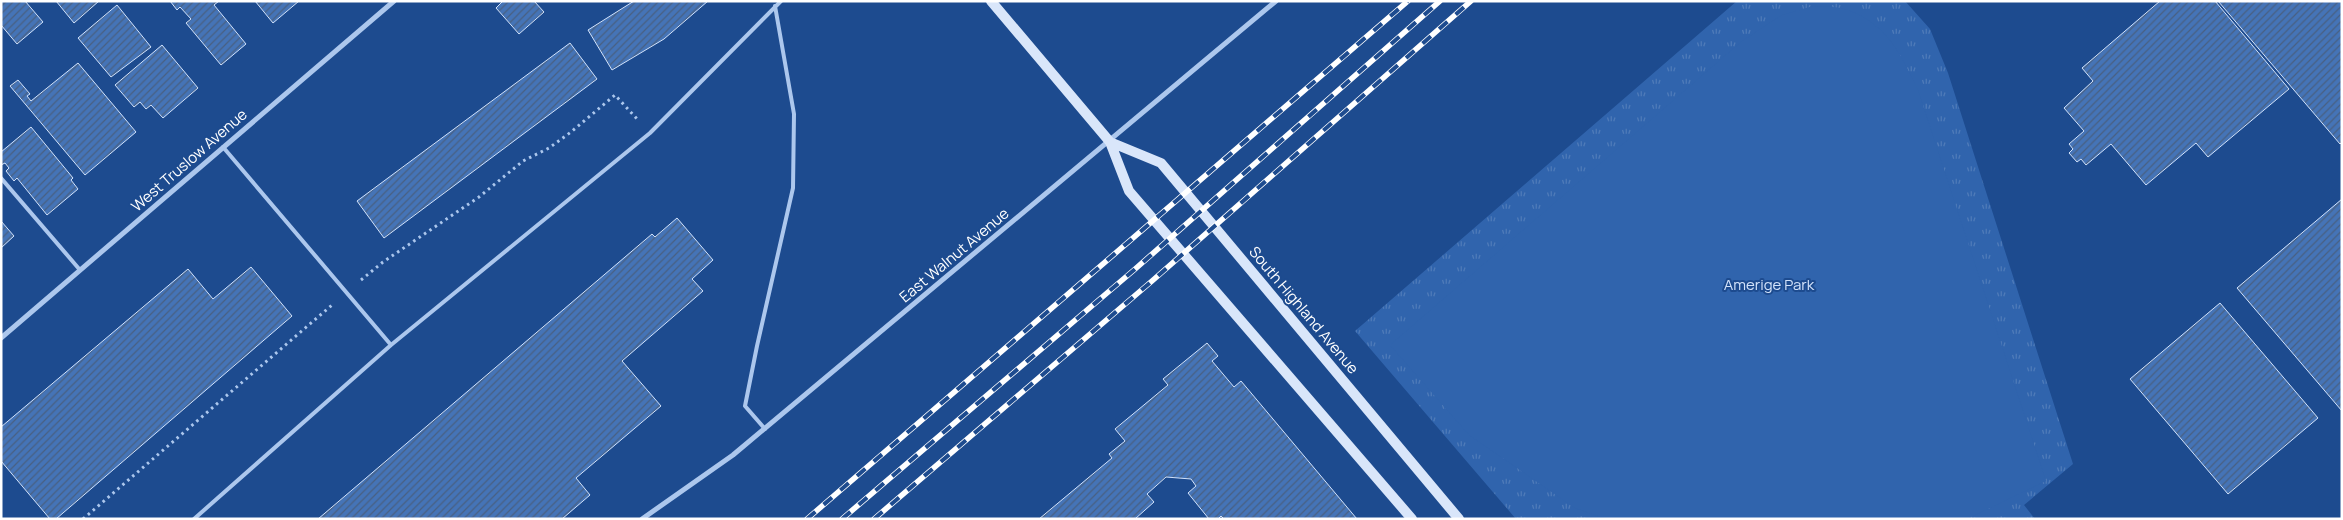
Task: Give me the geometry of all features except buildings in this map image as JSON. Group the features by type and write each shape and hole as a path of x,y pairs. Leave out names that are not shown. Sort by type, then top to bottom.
{"street":[{"name":"West Truslow Avenue","path":"1,338 394,1"},
{"name":"South Highland Avenue","path":"991,1 1110,142 1129,191 1412,519"},
{"name":"East Walnut Avenue","path":"642,519 733,455 765,429 1110,142 1276,1"},
{"name":"South Highland Avenue","path":"1110,142 1161,163 1459,519"}],"lane":[{"path":"194,519 391,345 650,133 781,1"},
{"path":"765,429 746,406 793,188 794,114 775,6"},
{"path":"224,147 391,345"},
{"path":"1,178 80,270"}],"green space":[{"name":"Amerige Park","path":"1737,1 1905,1 1930,29 1948,73 2073,464 2024,505 2035,519 1516,519 1355,331"},
{"name":"Amerige Park","path":"1813,6 1835,7 1862,16 1892,42 1912,77 1918,90 2046,481 1967,519 1606,519 1575,508 1469,435 1390,345 1742,41 1782,15"}],"railway":[{"path":"807,519 1408,1"},
{"path":"842,519 1134,270 1440,1"},
{"path":"874,519 1152,281 1471,1"}]}
